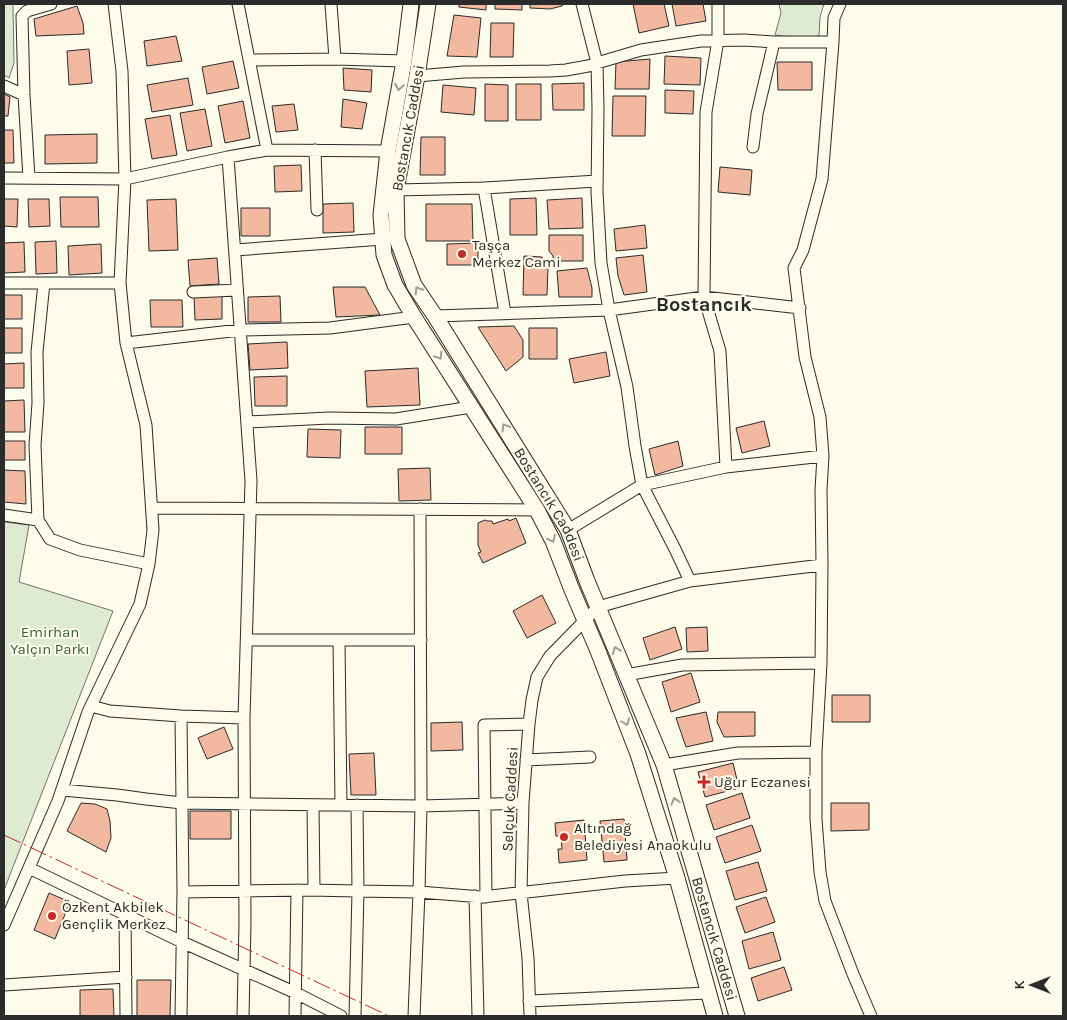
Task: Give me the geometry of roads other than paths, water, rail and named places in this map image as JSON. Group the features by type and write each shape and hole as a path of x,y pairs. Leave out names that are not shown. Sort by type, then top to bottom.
{"main road":[{"name":"Bostancık Caddesi","path":"411,4 404,61 388,151 381,215 384,255 395,285 554,541 638,754 677,878 715,1016"},
{"name":"Bostancık Caddesi","path":"428,4 396,190 397,239 414,285 568,530 586,581 664,765 737,1016"}],"street":[{"path":"30,178 24,95 22,16 25,7 51,4"},
{"path":"4,925 58,801 91,706 140,604 149,564 153,530 146,425 126,343 120,283 125,179 122,71 114,4"},
{"path":"238,4 267,150"},
{"path":"331,4 334,59"},
{"path":"582,4 597,63 597,182 601,263 609,310 627,387 642,485 690,580"},
{"path":"718,4 718,40 706,112 704,298 720,351 726,467"},
{"path":"840,4 834,18 834,42 822,179 803,250 794,268 805,357 820,417 823,456 821,490 821,663 816,752 816,819 820,872 826,901 853,974 872,1016"},
{"path":"417,76 464,72 550,71 588,66 641,50 701,41 834,42"},
{"path":"753,147 757,114 774,42"},
{"path":"249,60 334,59 404,61"},
{"path":"4,86 24,95"},
{"path":"4,178 125,179 267,150 388,151"},
{"path":"315,150 317,210"},
{"path":"228,157 252,481 244,718 243,1016"},
{"path":"396,190 484,188 597,182"},
{"path":"484,188 505,313"},
{"path":"235,250 382,239"},
{"path":"4,283 120,283"},
{"path":"44,283 37,352 38,403 35,445 38,520 50,539 80,550 149,564"},
{"path":"193,292 237,290"},
{"path":"435,316 609,310 704,298 800,308"},
{"path":"126,343 240,330 330,328 414,316"},
{"path":"247,422 330,418 396,419 471,407"},
{"path":"568,530 642,485 726,467 823,456"},
{"path":"152,508 536,510"},
{"path":"414,1016 421,806 420,509"},
{"path":"4,515 38,520"},
{"path":"598,607 690,580 822,565"},
{"name":"Selçuk Caddesi","path":"530,1016 528,958 521,894 523,803 532,700 537,677 550,656 598,607"},
{"path":"246,640 420,640"},
{"path":"339,640 341,805"},
{"path":"626,675 682,666 821,663"},
{"path":"91,706 110,711 244,718"},
{"path":"181,716 183,892 181,1016"},
{"path":"478,1016 486,804 484,725 529,724"},
{"path":"664,765 738,753 816,752"},
{"path":"526,760 590,757"},
{"path":"62,790 117,794 182,803 421,806 523,803"},
{"path":"313,805 314,890"},
{"path":"355,1016 358,891 357,805"},
{"path":"29,868 341,1016"},
{"path":"183,892 314,890 419,892 481,897 625,881 677,878"},
{"path":"295,1016 297,890"},
{"path":"126,915 126,1016"},
{"path":"4,985 126,977"},
{"path":"529,1001 708,993"}],"place":[{"name":"Taşça Merkez Cami","path":"462,254"},
{"name":"Uğur Eczanesi","path":"704,782"},
{"name":"Altındağ Belediyesi Anaokulu","path":"564,837"},
{"name":"Özkent Akbilek Gençlik Merkez","path":"52,916"}],"district":[{"name":"Bostancık","path":"704,304"}],"park label":[{"name":"Emirhan Yalçın Parkı","path":"50,640"}]}
